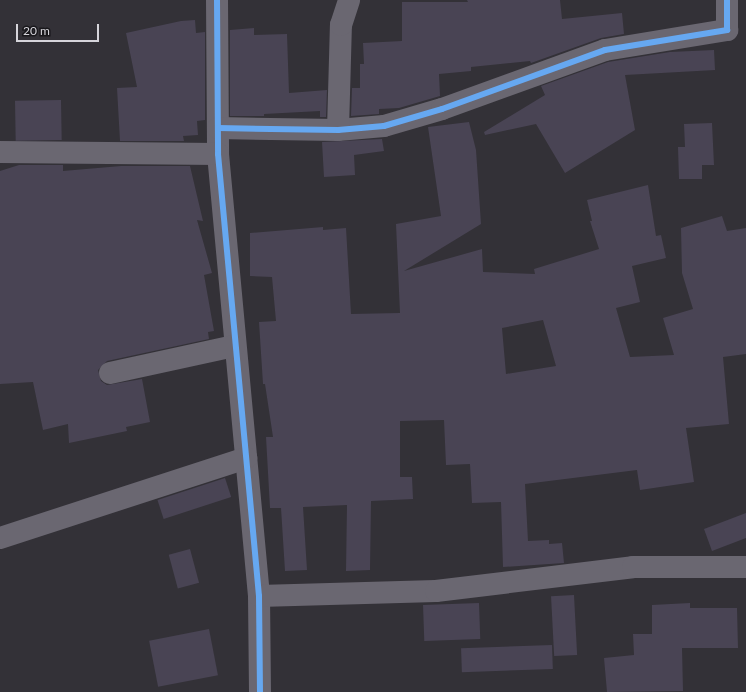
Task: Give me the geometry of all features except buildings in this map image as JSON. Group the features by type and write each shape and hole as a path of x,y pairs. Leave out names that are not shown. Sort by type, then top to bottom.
{"street":[{"path":"217,0 218,154 234,346 246,458 258,596 260,692"},
{"path":"338,130 341,25 349,0"},
{"path":"218,128 338,130 384,126 442,109 605,50 727,30 727,0"},
{"path":"0,152 218,154"},
{"path":"110,373 234,346"},
{"path":"0,538 246,458"},
{"path":"258,596 436,591 633,567 746,567"}],"cycle path":[{"path":"217,0 218,154 259,596 260,692"},
{"path":"218,128 338,130 384,126 442,109 605,50 727,30 727,0"}]}
